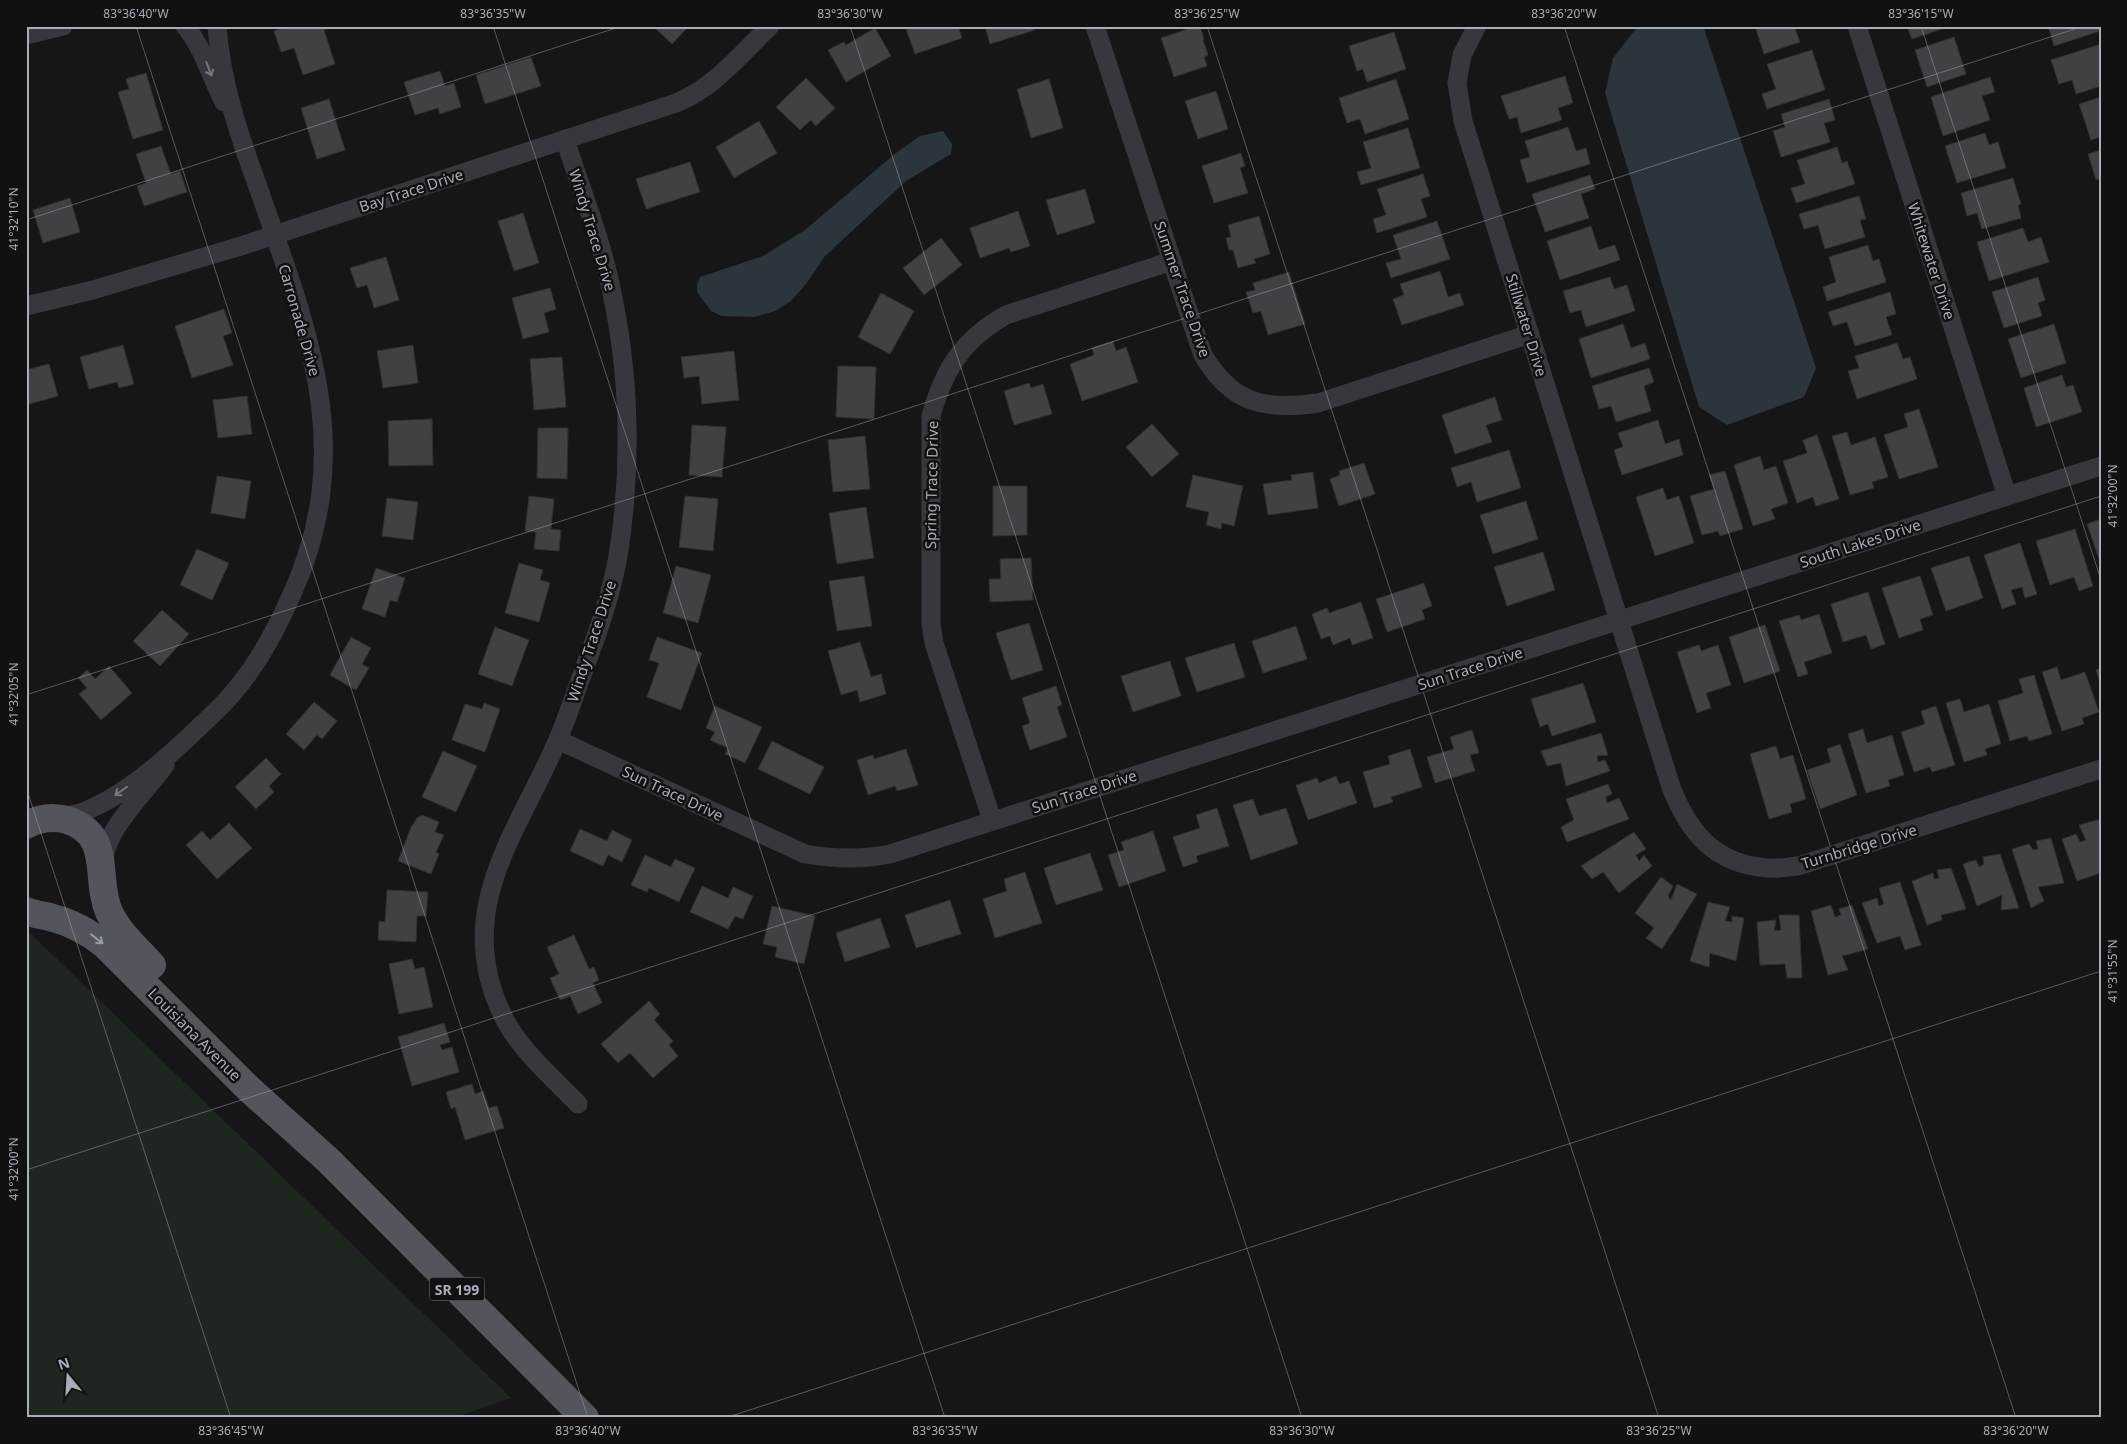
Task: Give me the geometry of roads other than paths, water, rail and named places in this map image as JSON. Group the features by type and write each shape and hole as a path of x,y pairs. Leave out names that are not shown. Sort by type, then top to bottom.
{"main road":[{"name":"Louisiana Avenue","path":"38,818 75,823 88,832 97,846 108,910 116,926 231,1050 329,1161"},
{"path":"53,918 70,915 84,906 95,894 101,870"},
{"name":"Louisiana Avenue","path":"26,911 37,916 53,918 87,931 106,946 249,1089 329,1161 585,1418"}],"street":[{"path":"26,35 63,26"},
{"name":"Carronade Drive","path":"38,818 89,810 117,794 174,752 227,700 255,666 277,626 302,571 320,501 324,435 321,398 312,355 274,235 234,121 210,74 202,51 186,26"},
{"name":"Carronade Drive","path":"217,26 218,42 234,121"},
{"name":"Bay Trace Drive","path":"26,306 93,290 274,235 692,97 705,88 770,26"},
{"name":"Summer Trace Drive","path":"1095,26 1202,353 1212,371 1238,394 1270,406 1289,407 1318,403 1530,334"},
{"name":"Whitewater Drive","path":"1857,26 2007,496"},
{"name":"Stillwater Drive","path":"1475,28 1462,55 1457,83 1463,122 1619,620"},
{"name":"Windy Trace Drive","path":"565,139 612,290 628,395 629,454 618,553 608,598 558,740 492,880 486,908 483,938 486,965 494,996 505,1021 519,1041 578,1104"},
{"name":"Spring Trace Drive","path":"992,820 934,643 931,624 931,416 938,393 952,362 990,324 1006,315 1172,261"},
{"name":"South Lakes Drive","path":"1619,620 2101,466"},
{"name":"Sun Trace Drive","path":"558,740 805,854 838,858 868,858 890,854 1619,620"},
{"name":"Turnbridge Drive","path":"1619,620 1671,787 1681,813 1696,835 1718,852 1744,865 1769,868 1798,866 2101,769"},
{"name":"Carronade Drive","path":"101,870 112,835 125,815 147,790 174,752"}]}
